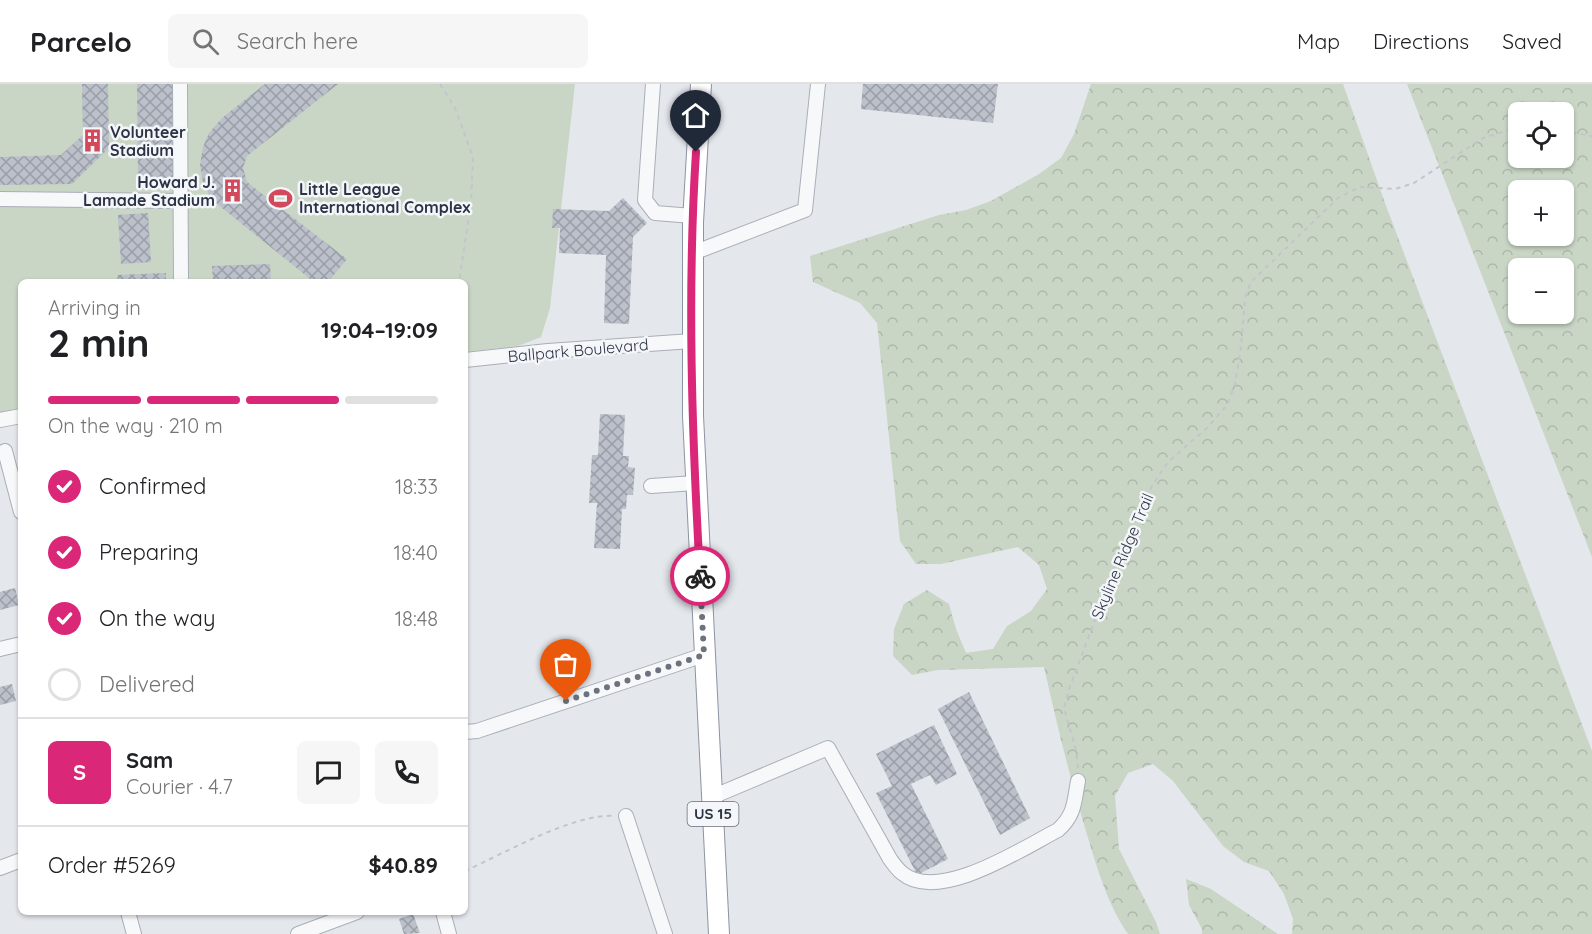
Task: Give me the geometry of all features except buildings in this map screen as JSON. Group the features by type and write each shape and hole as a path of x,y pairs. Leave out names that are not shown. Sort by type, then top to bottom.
{"highway":[{"name":"US 15","path":"701,84 693,216 692,341 695,483 719,934"}],"street":[{"path":"180,84 181,279"},
{"path":"653,84 645,200 655,213 693,216"},
{"path":"693,253 805,210 818,84"},
{"path":"0,200 180,201"},
{"name":"Ballpark Boulevard","path":"468,360 548,351 692,341"},
{"path":"0,420 18,417"},
{"path":"5,451 18,501"},
{"path":"651,486 695,483"},
{"path":"0,650 18,645"},
{"path":"468,732 477,731 704,655"},
{"path":"712,797 828,748 890,858 902,874 929,883 950,881 974,873 1058,830 1068,820 1073,810 1078,781"},
{"path":"626,816 665,934"},
{"path":"0,868 18,861"},
{"path":"129,915 134,934"},
{"path":"298,934 349,915"},
{"path":"444,915 448,934"}],"path":[{"path":"440,84 455,108 473,157 471,203 459,279"},
{"name":"Skyline Ridge Trail","path":"1078,781 1076,750 1064,708 1069,689 1122,548 1152,486 1168,462 1208,427 1227,405 1235,384 1245,298 1251,282 1338,198 1360,187 1395,189 1414,183 1483,138 1508,130"},
{"path":"1574,133 1592,136"},
{"path":"468,871 561,827 607,815 626,816"}],"green space":[{"name":"Little League International Complex","path":"0,84 575,84 550,308 541,337 518,346 468,352 468,279 18,279 18,419 0,426"},
{"path":"1091,84 1343,84 1385,203 1592,751 1592,934 1292,934 1293,919 1284,894 1269,871 1244,862 1223,846 1173,781 1153,764 1128,773 1115,796 1119,849 1160,934 1128,934 1108,896 1093,855 1068,768 1044,667 938,670 912,675 893,656 894,629 904,604 927,590 949,604 966,653 993,649 1007,626 1031,611 1047,589 1039,565 1018,547 941,564 916,564 900,541 877,323 860,303 813,282 810,256 939,215 966,210 991,201 1039,174 1061,158 1074,134"},
{"path":"1407,84 1592,84 1592,557"},
{"path":"1186,879 1211,889 1278,934 1202,934 1202,929 1189,905"}],"way so far":[{"path":"566,701 704,655 700,576"}],"place":[{"name":"Volunteer Stadium","path":"92,141"},
{"name":"Howard J. Lamade Stadium","path":"233,191"},
{"name":"Little League International Complex","path":"281,198"}],"route":[{"path":"696,152 692,341 694,479 700,576"}]}
